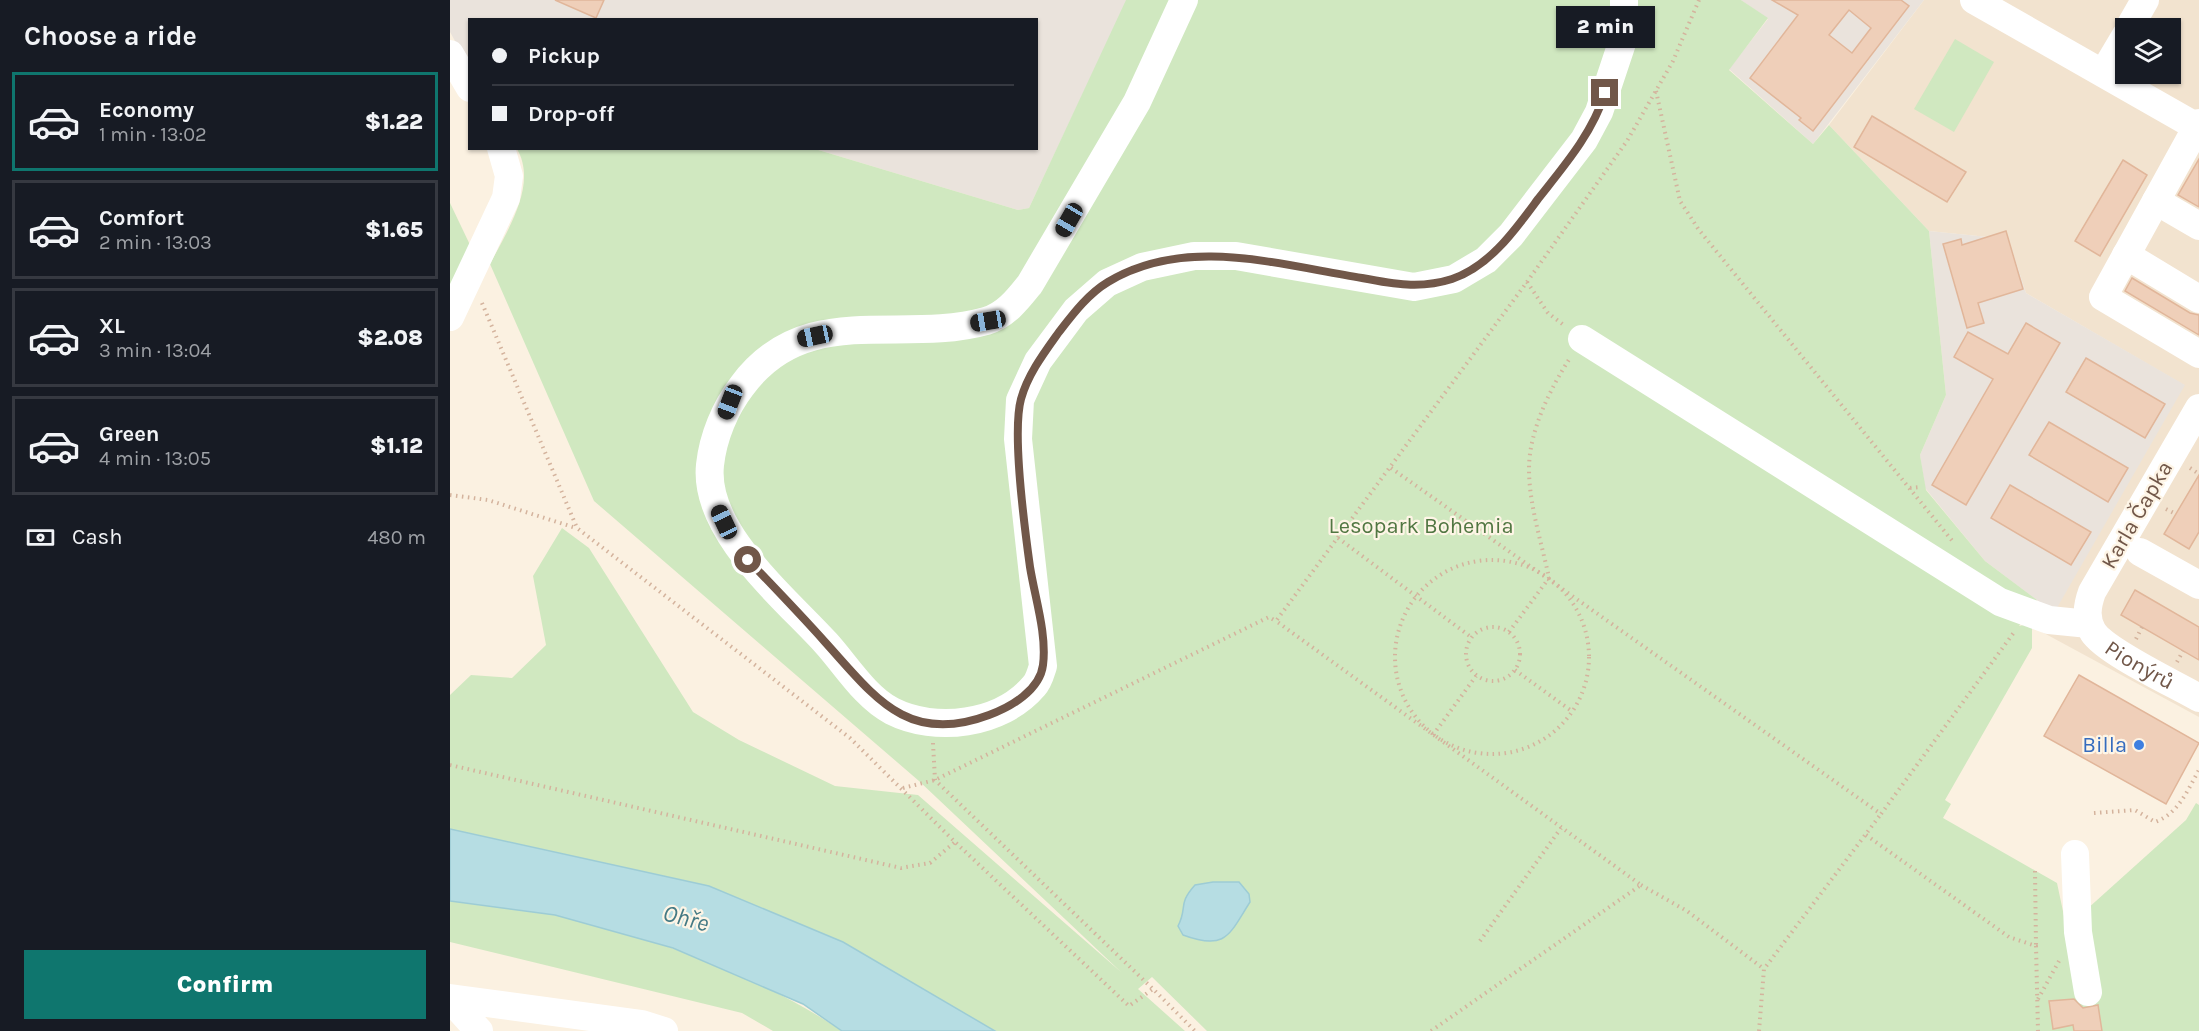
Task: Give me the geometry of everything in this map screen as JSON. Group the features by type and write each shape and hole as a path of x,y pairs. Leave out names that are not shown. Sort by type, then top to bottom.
{"street":[{"path":"1184,0 1137,102 1036,275 1008,310 988,321 953,327 864,329 801,339 772,355 752,373 730,402 716,438 710,466 712,495 724,522 748,560 866,689 889,710 910,719 931,724 968,721 990,715 1021,698 1036,685 1043,666 1041,629 1030,562 1018,439 1020,400 1038,361 1076,309 1107,283 1142,267 1194,256 1236,256 1414,287 1454,279 1486,260 1511,235 1584,140 1599,112 1624,37 1624,0"},
{"path":"1974,0 2198,126 2103,297 2199,354"},
{"path":"2135,18 2145,0"},
{"path":"450,54 468,85"},
{"path":"2104,72 2115,54"},
{"path":"450,317 506,198 509,176 502,150"},
{"path":"2156,201 2199,226"},
{"path":"2126,255 2199,299"},
{"path":"1582,339 2000,603 2049,620 2090,624"},
{"name":"Karla Čapka","path":"2090,624 2087,607 2092,592 2199,408"},
{"path":"2140,552 2199,585"},
{"name":"Pionýrů","path":"2090,624 2103,643 2199,698"},
{"path":"2075,854 2078,932 2088,992"},
{"path":"450,999 479,1031"},
{"path":"450,999 642,1024 664,1031"}],"path":[{"path":"1276,621 1391,468 1627,141 1673,61 1700,0"},
{"path":"1656,91 1680,201 1699,230 1958,549"},
{"path":"470,274 577,528"},
{"path":"1509,632 1549,578 1529,469 1532,445 1544,407 1582,339 1548,313 1527,282"},
{"path":"1391,468 1881,814"},
{"path":"2190,468 2199,474"},
{"path":"1910,488 1921,487"},
{"path":"450,495 488,500 577,528 850,738 955,842 1129,1006 1153,989"},
{"path":"2166,509 2176,514"},
{"path":"1338,538 1470,638"},
{"path":"1503,560 1527,566 1549,578 1571,599 1585,626 1590,656 1586,685 1573,712 1551,735 1523,750 1492,755 1461,749 1433,735 1415,717 1402,695 1396,670 1395,645 1401,621 1415,597 1431,581 1446,572 1478,561 1503,560"},
{"path":"902,789 935,780 1269,617 1641,885 1687,911 1764,969"},
{"path":"1759,1031 1764,969 2019,627"},
{"path":"2136,639 2142,627"},
{"path":"1484,628 1501,628 1509,632 1519,646 1519,663 1515,670 1501,680 1492,681 1476,676 1465,654 1470,638 1484,628"},
{"path":"2177,663 2183,651"},
{"path":"1515,670 1573,712"},
{"path":"1433,735 1476,676"},
{"path":"931,724 935,780 1195,1031"},
{"path":"450,765 901,868 930,862 955,842"},
{"path":"2094,813 2135,810 2155,822 2168,817 2176,810 2199,771"},
{"path":"1480,941 1561,828"},
{"path":"1866,835 2009,937 2036,946"},
{"path":"2035,871 2038,1031"},
{"path":"1430,1031 1641,885"}],"shaded area":[{"path":"450,0 1127,0 1029,208 1018,210 818,150 1038,150 1038,18 468,18 468,64 450,32"},
{"path":"1741,0 1924,0 1813,144 1729,69 1768,19"},
{"path":"1924,0 2199,0 2199,717 2042,632 2184,385 2026,293 2006,232 1988,237 1929,231 1829,125"},
{"path":"1929,231 1988,237 2006,232 2026,293 2185,385 2054,613 1985,561 1925,488 1920,455 1946,395"}],"green space":[{"name":"Lesopark Bohemia","path":"1126,0 1741,0 1768,18 1729,70 1813,144 1829,125 1929,231 1946,395 1920,455 1926,490 1985,561 2037,600 2019,626 2032,623 2032,648 1945,800 1951,804 1943,818 2057,883 2071,949 2086,910 2186,820 2196,803 2199,805 2199,1031 1207,1031 1152,977 1138,989 1185,1031 995,1031 843,942 709,886 450,829 450,695 471,675 512,678 546,645 533,576 562,528 589,548 693,712 739,740 835,786 918,795 1121,972 919,781 594,501 490,264 512,223 522,193 523,163 517,150 818,150 1018,210 1029,208"},
{"path":"1955,39 1994,62 1954,132 1914,109"},
{"path":"450,203 471,247 450,292"},
{"path":"450,901 555,915 666,946 704,960 777,993 842,1031 773,1031 742,1013 450,942"}],"water":[{"name":"Ohře","path":"450,829 709,886 843,942 995,1031 842,1031 803,1004 673,948 555,915 450,901"},
{"path":"1239,882 1249,894 1250,902 1225,937 1209,941 1183,935 1178,926 1186,897 1195,885"}],"building":[{"path":"555,0 604,0 596,18"},
{"path":"1772,0 1901,0 1909,6 1813,131 1799,120 1801,118 1750,78 1798,15","holes":["1849,10 1871,28 1852,53 1829,35"]},
{"path":"1872,116 1966,172 1947,202 1854,147"},
{"path":"2199,159 2199,207 2178,195"},
{"path":"2123,160 2147,175 2100,256 2075,241"},
{"path":"2006,231 2023,289 1978,303 1984,323 1967,328 1943,244 1961,239 1962,245"},
{"path":"2132,278 2190,313 2199,315 2199,335 2125,291"},
{"path":"2026,323 2060,343 1966,505 1932,485 1993,379 1954,357 1968,332 2008,354"},
{"path":"2086,358 2165,404 2145,438 2066,392"},
{"path":"2049,422 2128,468 2108,502 2029,455"},
{"path":"2199,475 2199,532 2189,549 2164,534"},
{"path":"2010,485 2091,532 2071,565 1991,518"},
{"path":"2135,590 2199,627 2199,660 2121,615"},
{"path":"2079,675 2199,743 2166,804 2044,736"},
{"path":"2074,999 2083,1008 2098,1005 2102,1031 2074,1031 2073,1025 2053,1029 2049,1001"}],"place":[{"name":"Billa","path":"2139,745"}],"route":[{"path":"748,560 866,689 889,710 910,719 931,724 968,721 990,715 1021,698 1036,685 1043,666 1041,629 1030,562 1018,439 1020,400 1038,361 1076,309 1107,283 1142,267 1194,256 1236,256 1414,287 1454,279 1486,260 1511,235 1584,140 1599,112 1605,93"}]}
